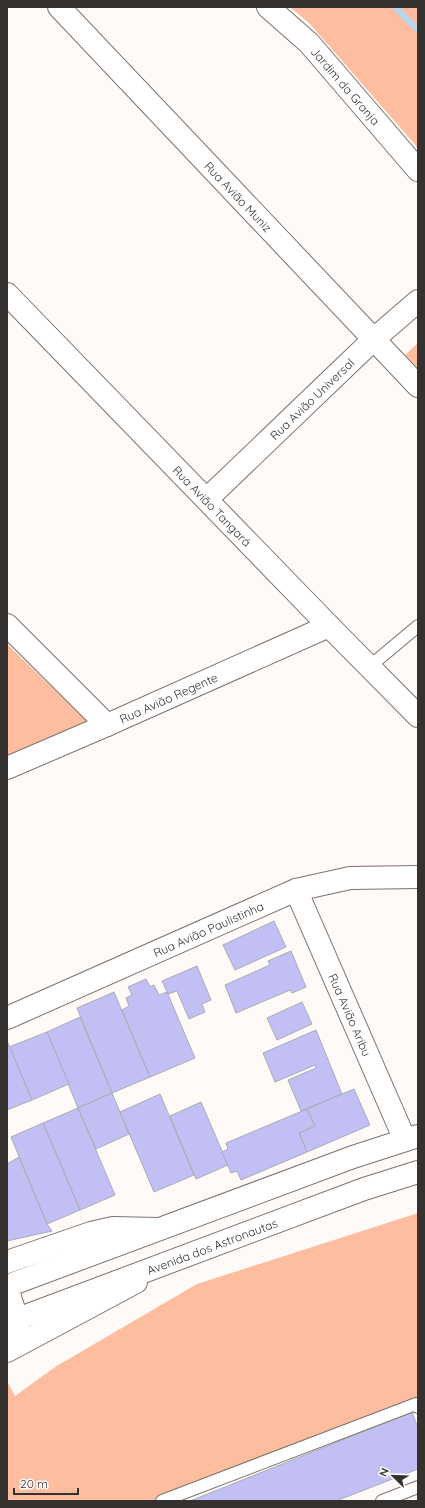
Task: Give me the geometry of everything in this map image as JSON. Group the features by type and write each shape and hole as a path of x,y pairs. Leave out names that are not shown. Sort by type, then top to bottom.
{"street":[{"name":"Rua Avião Muniz","path":"58,7 418,386"},
{"name":"Jardim da Granja","path":"268,7 309,43 418,170"},
{"name":"Rua Avião Tangará","path":"7,294 418,716"},
{"name":"Rua Avião Universal","path":"207,499 374,339 418,301"},
{"path":"7,625 108,726"},
{"name":"Rua Avião Regente","path":"7,768 108,726 329,626"},
{"name":"Rua Avião Paulistinha","path":"7,1018 296,890 350,878 418,876"},
{"name":"Rua Avião Aribu","path":"296,890 411,1138"},
{"path":"11,1352 12,1321 7,1287 353,1157 411,1138"},
{"name":"Avenida dos Astronautas","path":"12,1321 364,1189 418,1172"},
{"path":"7,1262 91,1233 112,1228 159,1229"},
{"path":"11,1352 181,1258"}],"lane":[{"path":"370,667 418,626"},
{"path":"162,1501 416,1404 418,1407"},
{"path":"382,1501 418,1487"}],"shaded area":[{"path":"290,7 418,7 418,148 310,24"},
{"path":"418,343 418,368 405,355"},
{"path":"7,644 89,723 7,758"},
{"path":"418,1213 418,1395 414,1399 153,1501 7,1501 7,1381 15,1396 55,1367 197,1284"}],"building":[{"path":"274,921 286,947 235,970 223,945"},
{"path":"291,951 306,987 292,993 290,990 236,1013 225,985 270,965 268,961"},
{"path":"197,966 211,1000 202,1004 205,1012 189,1019 177,991 168,994 162,981"},
{"path":"146,979 150,987 154,985 159,995 167,992 195,1058 150,1077 122,1010 129,1006 126,998 132,995 128,987"},
{"path":"114,992 150,1077 112,1093 77,1008"},
{"path":"302,1002 312,1024 277,1040 267,1018"},
{"path":"80,1017 112,1093 78,1108 47,1032"},
{"path":"316,1030 342,1094 301,1111 288,1080 316,1068 315,1065 275,1082 263,1053"},
{"path":"47,1032 69,1084 32,1100 9,1047"},
{"path":"7,1041 32,1100 7,1110"},
{"path":"354,1089 370,1125 307,1152 299,1133 315,1126 307,1109"},
{"path":"112,1093 129,1134 96,1149 78,1108"},
{"path":"160,1094 194,1175 154,1192 120,1112"},
{"path":"201,1102 228,1165 196,1179 170,1116"},
{"path":"78,1108 115,1195 80,1210 43,1123"},
{"path":"307,1109 315,1126 299,1133 307,1152 241,1180 237,1171 231,1173 222,1152 228,1149 226,1143"},
{"path":"43,1123 80,1210 47,1224 11,1137"},
{"path":"19,1157 47,1224 52,1231 7,1241 7,1164"},
{"path":"412,1412 418,1428 418,1469 336,1501 190,1501"}],"waterway":[{"path":"395,7 418,30"}]}
